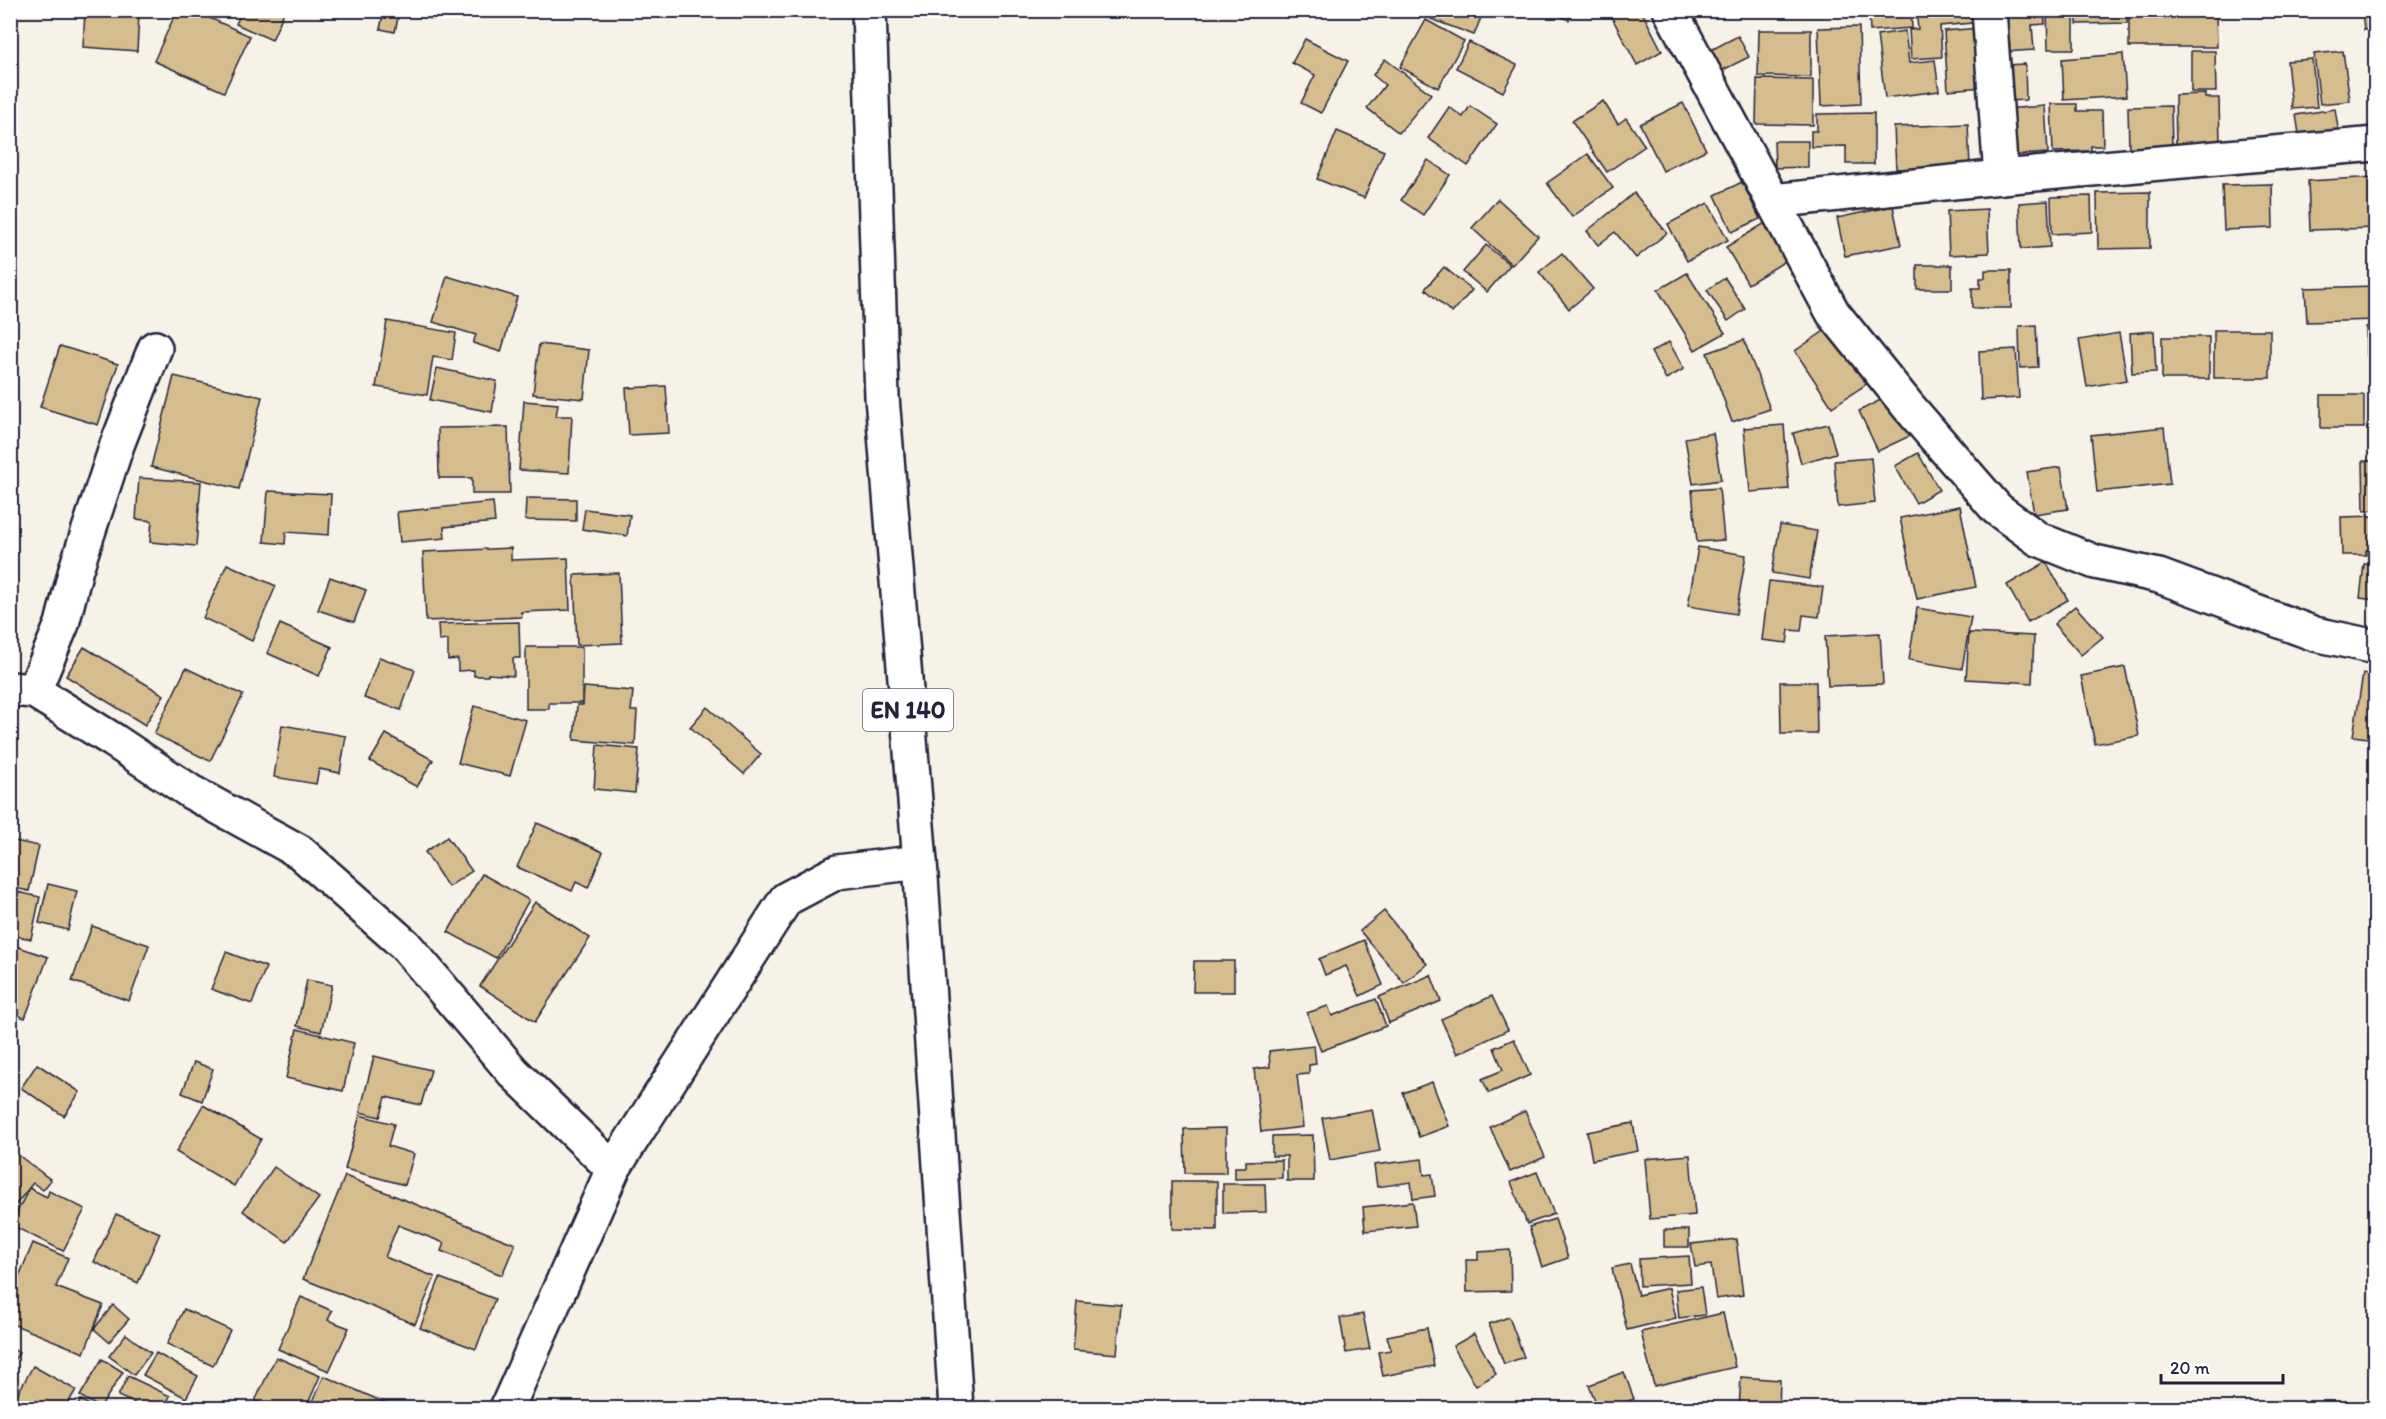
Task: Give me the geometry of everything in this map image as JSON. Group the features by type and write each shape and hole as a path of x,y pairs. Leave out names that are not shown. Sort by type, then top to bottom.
{"street":[{"name":"EN 140","path":"869,10 882,398 920,862 956,1408"},
{"path":"1670,10 1833,313 1908,406 1997,509 2038,539 2095,562 2159,576 2314,634 2376,646"},
{"path":"1989,10 2001,177"},
{"path":"1772,201 2001,177 2376,144"},
{"path":"155,348 114,457 76,569 62,624 22,690 113,740 191,792 300,852 405,945 513,1072 613,1169"},
{"path":"507,1408 613,1169 786,899 837,872 920,862"}],"building":[{"path":"177,10 192,10 250,36 224,92 154,61"},
{"path":"242,10 285,10 272,40 236,24"},
{"path":"384,10 435,10 433,19 399,12 395,32 380,29"},
{"path":"1434,10 1484,10 1474,35 1431,19"},
{"path":"1545,10 1573,10 1569,20"},
{"path":"1612,10 1641,10 1662,51 1637,65 1609,12"},
{"path":"1869,10 1911,10 1912,28 1870,31"},
{"path":"1916,10 1971,10 1972,23 1940,26 1942,57 1911,59 1909,30 1918,29"},
{"path":"2001,10 2044,10 2045,24 2032,25 2034,50 2003,52"},
{"path":"2047,10 2074,10 2074,49 2048,49"},
{"path":"2077,10 2127,10 2127,23 2077,24"},
{"path":"2129,10 2216,10 2217,47 2129,47"},
{"path":"2283,10 2296,10 2296,15 2283,15"},
{"path":"2362,10 2376,10 2376,29 2364,30"},
{"path":"85,11 139,14 137,51 83,47"},
{"path":"1426,20 1464,41 1438,88 1400,67"},
{"path":"1859,27 1861,104 1821,106 1818,28"},
{"path":"1979,28 1983,87 1948,90 1944,31"},
{"path":"1759,30 1811,30 1811,77 1758,76"},
{"path":"1905,31 1909,63 1935,60 1939,91 1885,98 1877,35"},
{"path":"1738,36 1749,57 1717,73 1707,52"},
{"path":"1305,39 1348,61 1321,113 1301,103 1315,75 1292,63"},
{"path":"1469,42 1517,65 1503,92 1456,68"},
{"path":"2191,51 2215,51 2216,92 2191,92"},
{"path":"2343,51 2350,101 2320,104 2314,54"},
{"path":"2123,54 2126,96 2064,100 2062,59"},
{"path":"1385,59 1431,94 1399,133 1367,108 1385,85 1373,75"},
{"path":"2312,59 2317,107 2292,109 2287,61"},
{"path":"2025,64 2026,100 2006,101 2005,65"},
{"path":"1757,79 1813,80 1813,125 1756,124"},
{"path":"2205,94 2205,98 2219,98 2220,145 2176,146 2175,95"},
{"path":"1603,101 1618,124 1626,118 1645,146 1607,172 1572,121"},
{"path":"2370,101 2376,101 2376,122 2371,122"},
{"path":"1683,103 1706,150 1663,171 1640,124"},
{"path":"2051,104 2077,104 2077,111 2102,111 2103,146 2091,146 2091,151 2053,152"},
{"path":"1470,106 1497,124 1468,166 1428,138 1449,107 1463,117"},
{"path":"2045,106 2048,153 2007,156 2004,109"},
{"path":"2171,106 2172,148 2129,149 2128,107"},
{"path":"2335,109 2339,134 2300,140 2296,115"},
{"path":"1874,113 1874,164 1846,164 1846,146 1811,147 1811,131 1817,131 1817,114"},
{"path":"1968,124 1970,166 1896,169 1894,127"},
{"path":"1337,131 1384,151 1364,198 1317,179"},
{"path":"1774,141 1808,141 1808,167 1775,168"},
{"path":"1588,154 1613,188 1572,217 1547,183"},
{"path":"1428,160 1450,175 1423,215 1401,200"},
{"path":"2376,177 2376,228 2310,230 2308,181"},
{"path":"1742,182 1760,219 1732,232 1715,195"},
{"path":"2272,184 2273,228 2224,230 2222,185"},
{"path":"2150,192 2150,248 2098,249 2097,193"},
{"path":"1634,193 1667,233 1636,258 1615,232 1598,245 1587,231"},
{"path":"2091,196 2092,232 2052,234 2051,197"},
{"path":"1498,199 1538,236 1512,265 1472,228"},
{"path":"2048,201 2050,247 2021,249 2019,203"},
{"path":"1708,203 1728,240 1687,261 1668,224"},
{"path":"1893,206 1901,245 1845,256 1837,218"},
{"path":"1987,209 1989,253 1949,255 1947,211"},
{"path":"1770,220 1792,257 1748,284 1726,247"},
{"path":"1486,245 1510,265 1487,292 1463,272"},
{"path":"1562,253 1593,289 1569,309 1539,272"},
{"path":"1917,265 1952,265 1952,289 1917,289"},
{"path":"1444,267 1472,290 1452,313 1425,289"},
{"path":"1985,270 2011,270 2011,308 1972,308 1972,288 1980,288 1980,278 1985,278"},
{"path":"1687,273 1725,333 1695,350 1658,290"},
{"path":"447,276 517,297 501,352 473,343 476,335 433,322"},
{"path":"1725,278 1745,309 1728,321 1707,290"},
{"path":"2376,286 2376,320 2307,322 2305,288"},
{"path":"387,321 456,333 452,360 433,357 427,395 376,387"},
{"path":"1836,323 1874,379 1832,407 1795,351"},
{"path":"2036,325 2038,367 2020,368 2019,326"},
{"path":"2366,327 2376,327 2376,356 2367,356"},
{"path":"2214,330 2270,330 2270,378 2214,378"},
{"path":"2154,331 2156,372 2132,373 2130,333"},
{"path":"2119,333 2127,380 2087,387 2079,340"},
{"path":"2162,337 2209,337 2209,379 2162,379"},
{"path":"1744,340 1770,409 1732,422 1707,353"},
{"path":"1669,342 1684,369 1666,379 1651,352"},
{"path":"539,344 589,350 584,399 533,394"},
{"path":"60,346 118,364 98,425 40,407"},
{"path":"2016,349 2019,398 1981,400 1979,351"},
{"path":"437,368 497,381 492,412 430,400"},
{"path":"174,376 262,397 239,489 151,467"},
{"path":"666,386 669,433 629,435 626,388"},
{"path":"1894,393 1914,434 1878,451 1859,411"},
{"path":"2321,395 2364,395 2364,428 2321,428"},
{"path":"2373,399 2376,399 2376,443 2373,443"},
{"path":"524,401 558,404 556,416 572,416 569,473 519,470"},
{"path":"1828,424 1836,453 1801,463 1793,433"},
{"path":"1784,425 1789,489 1750,492 1744,428"},
{"path":"508,427 510,494 472,494 472,478 439,478 438,428"},
{"path":"2164,427 2170,484 2097,492 2091,435"},
{"path":"1713,433 1721,480 1693,484 1685,438"},
{"path":"1918,453 1939,490 1916,503 1895,466"},
{"path":"1871,458 1875,503 1838,507 1834,461"},
{"path":"2363,461 2376,461 2376,510 2364,511"},
{"path":"2061,467 2068,509 2034,514 2027,472"},
{"path":"139,478 201,482 196,546 150,542 152,521 136,519"},
{"path":"1719,488 1724,540 1697,542 1692,490"},
{"path":"268,491 331,494 329,535 286,532 285,544 264,542"},
{"path":"526,498 576,499 576,521 525,520"},
{"path":"493,502 495,522 444,527 445,538 400,542 397,512"},
{"path":"1960,506 1976,587 1917,599 1900,518"},
{"path":"585,509 630,515 627,536 582,529"},
{"path":"2376,516 2376,550 2366,550 2366,555 2342,555 2341,517"},
{"path":"1780,525 1817,531 1809,579 1772,573"},
{"path":"1698,547 1746,555 1736,614 1688,606"},
{"path":"511,548 511,560 568,558 570,610 521,612 522,617 426,621 423,552"},
{"path":"2046,562 2068,600 2028,622 2007,585"},
{"path":"227,564 276,586 252,641 203,618"},
{"path":"2364,564 2376,565 2376,600 2360,598"},
{"path":"619,573 622,643 577,645 574,575"},
{"path":"330,577 366,590 354,622 318,610"},
{"path":"1769,581 1823,587 1819,617 1803,615 1801,631 1789,630 1787,643 1762,640"},
{"path":"2075,606 2103,637 2081,655 2054,624"},
{"path":"1917,608 1971,617 1962,669 1909,660"},
{"path":"519,622 520,658 513,658 514,676 488,674 488,676 474,676 474,670 458,671 458,659 448,660 448,640 439,641 438,624"},
{"path":"280,624 332,647 319,676 267,653"},
{"path":"1880,633 1883,684 1828,686 1825,636"},
{"path":"1969,633 2034,636 2032,683 1966,679"},
{"path":"84,647 164,695 145,725 66,676"},
{"path":"526,647 582,647 582,703 549,703 549,709 526,709"},
{"path":"379,657 415,670 401,710 364,698"},
{"path":"2125,667 2139,736 2095,744 2081,676"},
{"path":"186,668 243,695 210,761 154,734"},
{"path":"2363,674 2376,676 2376,739 2353,736"},
{"path":"1780,682 1816,682 1817,734 1781,734"},
{"path":"584,687 633,691 631,711 637,711 635,745 574,740 577,705 583,705"},
{"path":"474,706 526,720 510,776 458,763"},
{"path":"707,707 761,754 744,774 690,727"},
{"path":"282,725 346,736 340,773 319,769 316,784 274,777"},
{"path":"386,734 433,760 417,787 370,761"},
{"path":"597,745 639,749 635,793 594,789"},
{"path":"537,823 603,852 588,888 576,882 572,891 517,867"},
{"path":"447,837 472,871 448,887 425,852"},
{"path":"10,840 39,846 29,891 10,887"},
{"path":"482,874 529,900 496,958 448,932"},
{"path":"48,884 77,891 68,930 39,923"},
{"path":"13,891 40,897 31,939 10,935 10,901"},
{"path":"535,902 590,938 535,1022 480,986"},
{"path":"1384,911 1427,964 1404,983 1360,931"},
{"path":"92,926 149,945 129,1001 72,981"},
{"path":"1364,940 1383,985 1360,996 1346,966 1325,975 1319,959"},
{"path":"10,944 48,957 25,1018 10,1013"},
{"path":"226,952 266,967 252,1004 211,989"},
{"path":"1194,961 1234,961 1234,992 1193,992"},
{"path":"1431,975 1441,1001 1389,1023 1379,997"},
{"path":"307,980 332,985 321,1032 297,1026"},
{"path":"1492,996 1508,1030 1457,1054 1441,1019"},
{"path":"1376,999 1386,1026 1321,1051 1307,1013 1328,1006 1332,1016"},
{"path":"297,1029 354,1043 343,1091 286,1078"},
{"path":"1514,1039 1530,1075 1489,1093 1482,1079 1503,1070 1494,1048"},
{"path":"1314,1046 1316,1064 1309,1065 1309,1074 1297,1075 1303,1127 1261,1132 1254,1069 1270,1067 1269,1051"},
{"path":"374,1056 431,1070 421,1105 386,1097 380,1117 360,1112"},
{"path":"194,1062 213,1069 202,1101 182,1093"},
{"path":"37,1064 80,1092 64,1116 21,1088"},
{"path":"1432,1082 1449,1126 1419,1137 1403,1093"},
{"path":"203,1105 261,1139 234,1186 176,1152"},
{"path":"1372,1109 1380,1151 1330,1160 1322,1118"},
{"path":"1525,1111 1545,1157 1510,1172 1490,1127"},
{"path":"360,1115 394,1124 388,1146 414,1154 405,1185 345,1169"},
{"path":"1633,1123 1638,1151 1592,1160 1587,1132"},
{"path":"1226,1128 1226,1173 1185,1173 1184,1129"},
{"path":"1313,1135 1314,1181 1287,1181 1287,1156 1272,1156 1272,1136"},
{"path":"13,1151 51,1180 43,1190 33,1183 10,1212 10,1154"},
{"path":"1690,1155 1695,1215 1650,1219 1645,1159"},
{"path":"1422,1159 1424,1175 1432,1174 1435,1196 1413,1199 1411,1182 1377,1187 1374,1165"},
{"path":"1282,1160 1282,1178 1235,1179 1235,1167 1246,1167 1246,1161"},
{"path":"274,1167 319,1198 287,1242 243,1211"},
{"path":"1537,1172 1554,1214 1527,1224 1511,1182"},
{"path":"345,1176 515,1244 502,1275 441,1251 444,1243 398,1225 385,1257 435,1277 415,1324 303,1279"},
{"path":"1172,1181 1217,1181 1217,1230 1172,1229"},
{"path":"1223,1184 1265,1184 1266,1212 1223,1213"},
{"path":"29,1188 47,1197 49,1191 85,1209 63,1251 11,1225"},
{"path":"1413,1202 1416,1226 1365,1231 1363,1207"},
{"path":"116,1214 160,1233 138,1283 94,1262"},
{"path":"1555,1219 1568,1258 1542,1267 1529,1227"},
{"path":"1664,1230 1689,1230 1689,1247 1664,1247"},
{"path":"1736,1239 1743,1295 1716,1299 1711,1265 1695,1267 1691,1244"},
{"path":"33,1243 68,1258 56,1287 103,1305 84,1353 10,1323 10,1298"},
{"path":"1510,1250 1511,1291 1467,1292 1466,1260 1478,1260 1478,1252"},
{"path":"1689,1256 1691,1283 1640,1286 1639,1259"},
{"path":"1630,1264 1638,1295 1669,1288 1676,1318 1627,1330 1612,1268"},
{"path":"440,1278 495,1299 476,1349 420,1328"},
{"path":"1701,1287 1705,1315 1679,1318 1676,1290"},
{"path":"301,1297 332,1311 328,1320 349,1328 329,1371 278,1349"},
{"path":"1077,1301 1121,1305 1117,1354 1073,1350"},
{"path":"113,1305 129,1319 109,1342 94,1329"},
{"path":"184,1309 230,1330 213,1366 167,1344"},
{"path":"1723,1313 1735,1367 1654,1386 1641,1332"},
{"path":"1363,1314 1370,1349 1346,1353 1340,1318"},
{"path":"1509,1317 1524,1357 1504,1364 1489,1324"},
{"path":"1427,1328 1434,1366 1383,1376 1378,1352 1391,1350 1387,1336"},
{"path":"126,1334 151,1353 134,1375 109,1356"},
{"path":"1474,1334 1496,1374 1476,1386 1453,1346"},
{"path":"10,1347 19,1353 10,1366"},
{"path":"156,1353 198,1376 186,1398 143,1375"},
{"path":"276,1357 320,1376 306,1408 272,1408 255,1401"},
{"path":"102,1359 123,1372 100,1408 80,1396"},
{"path":"33,1366 76,1390 65,1408 10,1408"},
{"path":"1624,1372 1634,1399 1608,1408 1598,1408 1589,1385"},
{"path":"128,1376 170,1396 164,1408 145,1408 118,1396"},
{"path":"324,1376 397,1408 310,1408"},
{"path":"1741,1377 1780,1380 1779,1408 1739,1408"},
{"path":"81,1400 94,1408 76,1408"},
{"path":"1709,1404 1709,1408 1683,1408"}]}
